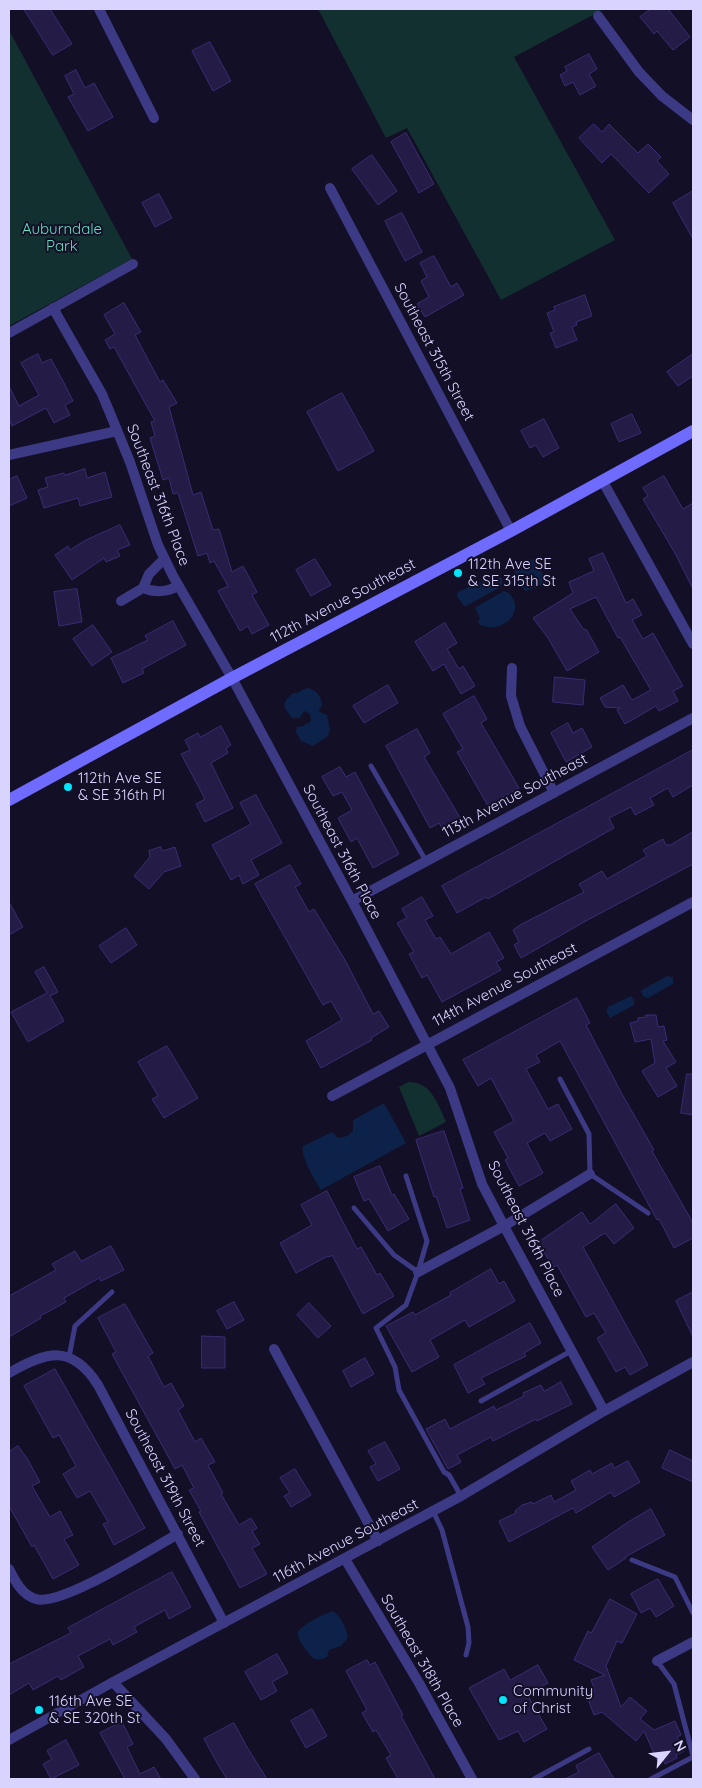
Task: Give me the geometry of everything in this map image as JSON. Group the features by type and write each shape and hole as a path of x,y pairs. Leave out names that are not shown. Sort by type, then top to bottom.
{"street":[{"path":"99,9 154,118"},
{"path":"598,16 639,72 662,96 693,120"},
{"name":"Southeast 315th Street","path":"330,188 511,531"},
{"path":"9,333 133,264"},
{"name":"Southeast 316th Place","path":"53,308 102,394 130,462 164,559 232,678 450,1088 482,1184 604,1411"},
{"path":"9,455 118,431"},
{"name":"112th Avenue Southeast","path":"9,800 232,678 511,531 693,431"},
{"path":"602,480 693,644"},
{"path":"121,601 143,588 149,574 164,559"},
{"path":"143,588 159,592 178,586"},
{"path":"512,668 511,696 520,726 554,793"},
{"name":"113th Avenue Southeast","path":"352,901 693,718"},
{"name":"114th Avenue Southeast","path":"332,1096 425,1044 693,902"},
{"path":"418,1272 504,1226 590,1174"},
{"path":"274,1349 378,1541"},
{"path":"9,1372 46,1356 69,1357"},
{"name":"Southeast 319th Street","path":"69,1357 86,1368 98,1385 224,1623"},
{"name":"116th Avenue Southeast","path":"9,1740 113,1682 461,1496 604,1411 693,1362"},
{"path":"9,1569 23,1592 39,1600 58,1597 79,1588 178,1534"},
{"name":"Southeast 318th Place","path":"345,1559 419,1683 472,1779"},
{"path":"657,1661 693,1642"},
{"path":"113,1682 166,1739 195,1779"}],"lane":[{"path":"370,766 426,861"},
{"path":"560,1079 589,1134 590,1174 648,1213"},
{"path":"406,1176 427,1240 406,1305 376,1328 395,1367 399,1390 444,1472 449,1475 461,1496"},
{"path":"354,1208 394,1255 418,1272"},
{"path":"69,1357 76,1326 112,1292"},
{"path":"481,1401 572,1351"},
{"path":"433,1511 442,1530 468,1627 469,1643 466,1655"},
{"path":"632,1560 675,1577 693,1613"},
{"path":"651,1779 693,1757 674,1684 657,1661"},
{"path":"534,1779 589,1749"}],"green space":[{"path":"318,9 604,9 514,57 615,240 501,300 407,128 386,138"},
{"name":"Auburndale Park","path":"9,30 132,259 9,326"},
{"path":"408,1082 423,1085 428,1089 437,1101 446,1122 419,1136 399,1087"}],"water":[{"path":"528,559 536,562 544,580 541,585 526,591 518,583 515,569 516,565"},
{"path":"495,575 502,579 502,585 499,588 464,606 457,596 458,592"},
{"path":"504,591 509,593 514,600 515,608 509,620 495,627 479,624 480,618 475,608"},
{"path":"308,688 314,690 320,697 322,706 319,709 320,712 327,715 330,730 328,736 313,746 301,741 296,732 297,727 311,721 310,714 304,711 300,718 292,718 284,706 286,700 293,693"},
{"path":"667,976 673,977 673,984 648,998 643,996 642,990"},
{"path":"631,996 634,1000 634,1005 610,1018 606,1011 608,1007"},
{"path":"384,1103 406,1143 321,1190 306,1162 303,1146 332,1132 338,1138 347,1136 353,1131 353,1121 355,1119"},
{"path":"332,1611 343,1622 348,1638 341,1646 329,1650 327,1657 315,1659 304,1647 298,1632 308,1623"}],"building":[{"path":"24,9 50,9 72,44 53,55"},
{"path":"651,9 668,9 690,37 673,50 657,31 654,34 640,17"},
{"path":"210,42 231,81 213,91 192,51"},
{"path":"589,54 597,69 589,74 596,86 580,95 573,82 565,86 560,75 567,71 565,67"},
{"path":"76,70 85,88 94,83 113,117 88,131 68,97 74,94 65,76"},
{"path":"594,124 602,132 609,124 638,153 648,144 661,157 657,161 669,174 649,193 611,154 602,163 579,138"},
{"path":"406,133 434,184 419,193 391,142"},
{"path":"372,155 397,191 378,205 352,169"},
{"path":"693,191 693,239 673,203"},
{"path":"159,194 172,218 155,227 142,203"},
{"path":"402,213 422,252 405,261 385,221"},
{"path":"434,256 451,287 457,283 464,295 425,317 417,304 429,297 421,281 427,277 420,263"},
{"path":"585,295 592,316 576,322 577,325 572,327 577,340 556,348 550,333 554,332 547,313 555,310 554,307"},
{"path":"124,303 141,332 135,335 160,382 163,380 177,403 169,407 193,495 201,492 213,530 219,529 232,572 243,566 257,592 252,595 269,625 252,634 248,626 240,631 218,591 228,586 214,561 210,563 207,553 198,556 178,493 173,494 169,478 163,480 150,438 155,436 151,422 155,421 114,347 110,349 105,340 115,334 104,315"},
{"path":"38,354 42,363 51,359 63,381 73,401 65,405 70,415 54,423 46,408 12,426 9,419 9,386 19,406 39,395 21,363"},
{"path":"693,354 693,376 678,386 667,372"},
{"path":"342,393 374,451 338,471 307,412"},
{"path":"632,414 641,433 619,442 611,424"},
{"path":"544,419 559,448 543,457 536,445 530,448 521,431"},
{"path":"85,469 87,478 105,472 112,497 80,506 78,498 44,508 38,490 48,487 45,478"},
{"path":"17,476 27,498 9,506 9,480"},
{"path":"664,476 683,509 693,503 693,589 676,555 643,499 648,496 643,488"},
{"path":"120,525 130,545 117,550 120,556 106,562 104,558 72,580 55,555 68,546 70,550 84,541"},
{"path":"603,553 626,603 633,599 642,615 632,620 643,639 653,633 683,686 673,691 678,701 659,711 656,706 625,724 617,710 620,708 605,707 600,698 623,685 632,700 651,690 620,637 618,638 596,597 570,609 584,630 586,629 599,652 567,671 548,638 533,618 573,593 569,582 594,571 589,559"},
{"path":"315,559 331,585 311,596 296,570"},
{"path":"77,589 82,622 59,626 54,592"},
{"path":"173,621 186,645 142,669 144,673 123,683 111,658 148,640 145,636"},
{"path":"445,623 457,643 447,649 459,669 463,666 475,686 461,694 444,664 433,671 415,642"},
{"path":"93,625 112,652 92,666 73,639"},
{"path":"555,677 585,680 583,705 553,702"},
{"path":"388,685 398,703 364,723 353,706"},
{"path":"474,696 487,719 481,723 519,788 488,806 457,752 463,749 443,714"},
{"path":"568,723 573,733 582,728 592,747 566,762 551,733"},
{"path":"221,726 231,745 226,748 228,753 211,763 233,808 205,822 196,804 205,799 181,754 190,750 185,740 198,733 200,737"},
{"path":"417,729 430,753 424,757 462,821 444,831 439,823 430,828 386,746"},
{"path":"693,750 693,785 673,797 668,788 650,798 654,805 635,815 631,807 609,818 614,828 488,899 486,897 457,913 442,886"},
{"path":"340,767 346,777 355,772 399,854 373,868 357,838 351,842 338,818 352,810 342,792 333,796 322,777"},
{"path":"256,795 282,843 251,860 259,875 243,884 239,875 231,880 212,845 251,824 240,803"},
{"path":"693,832 693,864 521,958 514,945 519,942 513,930 584,892 579,884 602,871 607,879 647,856 643,850 663,839 666,845 670,845"},
{"path":"161,847 162,851 175,847 181,866 164,872 149,889 134,876 150,857 149,851"},
{"path":"290,865 301,884 295,887 309,912 314,909 345,960 373,1014 379,1011 389,1027 371,1038 372,1040 321,1068 306,1041 342,1020 331,1001 323,1005 255,884"},
{"path":"422,897 433,916 425,920 436,939 440,937 451,954 489,932 504,958 496,962 501,970 442,1002 427,975 422,978 409,954 414,952 397,923 407,918 402,909"},
{"path":"9,902 23,927 9,935"},
{"path":"126,928 137,945 111,963 99,946"},
{"path":"44,967 58,992 50,996 64,1021 28,1042 11,1012 47,993 35,972"},
{"path":"577,998 590,1023 586,1025 654,1150 652,1151 693,1223 693,1238 674,1248 560,1041 536,1055 540,1062 526,1069 548,1109 558,1104 572,1129 550,1141 545,1133 527,1143 543,1173 519,1186 505,1160 508,1158 494,1132 514,1121 491,1078 478,1086 463,1060"},
{"path":"646,1015 656,1015 658,1027 664,1026 667,1040 663,1041 676,1062 666,1068 677,1086 658,1097 642,1071 655,1063 651,1039 635,1042 630,1023 638,1021 638,1018 646,1017"},
{"path":"167,1046 198,1098 164,1118 152,1099 158,1096 138,1062"},
{"path":"687,1074 693,1074 693,1115 681,1113"},
{"path":"444,1131 463,1188 460,1189 470,1220 447,1228 436,1196 434,1197 416,1140"},
{"path":"380,1166 392,1195 394,1194 409,1219 388,1231 369,1199 364,1201 354,1177"},
{"path":"327,1191 357,1249 361,1247 377,1275 380,1273 394,1296 363,1314 332,1255 296,1273 280,1243 312,1225 301,1205"},
{"path":"616,1204 634,1228 614,1244 605,1233 583,1247 648,1365 630,1375 625,1367 616,1372 597,1338 606,1333 594,1313 586,1317 557,1265 554,1267 537,1243 582,1212 590,1224"},
{"path":"111,1246 124,1270 101,1281 99,1278 64,1298 66,1302 40,1316 41,1318 9,1337 9,1296 56,1270 52,1264 75,1251 81,1261"},
{"path":"491,1269 499,1284 504,1281 515,1301 469,1327 465,1320 430,1340 439,1357 412,1372 386,1326 413,1312 415,1315 451,1295 450,1293"},
{"path":"693,1292 693,1337 676,1301"},
{"path":"234,1302 244,1320 227,1329 217,1311"},
{"path":"309,1303 331,1326 318,1338 297,1315"},
{"path":"125,1304 153,1353 148,1356 164,1387 171,1383 184,1406 178,1410 195,1442 201,1438 215,1462 208,1465 223,1493 221,1494 239,1525 251,1518 257,1528 252,1531 260,1544 252,1548 267,1574 240,1588 199,1512 201,1511 189,1490 194,1488 182,1465 175,1469 112,1354 116,1352 98,1318"},
{"path":"530,1323 541,1343 524,1353 526,1356 481,1378 485,1384 468,1393 454,1365"},
{"path":"202,1336 225,1337 225,1368 202,1368"},
{"path":"365,1358 374,1374 351,1387 343,1371"},
{"path":"55,1369 145,1528 114,1545 103,1524 108,1522 90,1491 77,1498 63,1474 76,1466 59,1435 53,1438 24,1386"},
{"path":"561,1382 572,1404 537,1421 536,1419 493,1441 491,1437 457,1455 461,1462 448,1469 426,1429 445,1419 450,1429 494,1406 496,1410 524,1396 523,1393 541,1385 544,1391"},
{"path":"385,1442 400,1469 378,1481 370,1467 376,1464 368,1451"},
{"path":"18,1446 40,1482 32,1486 50,1517 60,1511 73,1535 64,1539 79,1565 53,1579 9,1506 9,1452"},
{"path":"670,1450 693,1461 693,1482 662,1468"},
{"path":"628,1461 640,1482 614,1497 611,1492 576,1513 573,1508 509,1542 499,1521 516,1513 515,1511 522,1505 532,1502 533,1504 551,1495 554,1502 576,1490 571,1481 590,1470 592,1474 612,1463 614,1468"},
{"path":"295,1469 311,1495 291,1507 284,1496 290,1493 280,1478"},
{"path":"651,1509 665,1535 625,1557 608,1570 592,1547 628,1522"},
{"path":"172,1572 191,1607 169,1619 165,1610 134,1627 137,1632 113,1645 110,1639 78,1656 84,1667 61,1680 58,1676 33,1690 29,1683 9,1695 9,1664 71,1633 68,1628"},
{"path":"658,1579 674,1606 656,1617 650,1608 641,1613 631,1594"},
{"path":"610,1599 637,1614 622,1643 617,1641 606,1666 621,1707 630,1697 647,1711 640,1719 654,1730 675,1721 681,1735 677,1737 684,1751 676,1755 677,1758 665,1764 662,1758 657,1760 644,1731 636,1741 602,1712 594,1715 586,1694 595,1691 591,1680 605,1675 574,1660 588,1631 591,1633"},
{"path":"277,1654 288,1673 272,1682 277,1691 261,1700 245,1672"},
{"path":"367,1660 370,1665 375,1662 403,1715 401,1716 435,1779 398,1779 386,1758 391,1755 376,1730 373,1732 362,1713 367,1710 346,1671"},
{"name":"Community of Christ","path":"538,1665 548,1683 527,1694 547,1729 524,1742 518,1731 499,1740 469,1688 504,1669 510,1680"},
{"path":"312,1709 327,1736 306,1748 291,1721"},
{"path":"122,1722 133,1744 127,1747 140,1774 154,1767 161,1779 125,1779 100,1733"},
{"path":"234,1723 267,1779 227,1779 220,1768 204,1739"},
{"path":"66,1740 79,1765 51,1779 43,1764 52,1759 47,1751"},
{"path":"599,1753 614,1779 565,1779 579,1772 576,1766"}],"place":[{"name":"112th Ave SE & SE 315th St","path":"458,573"},
{"name":"112th Ave SE & SE 316th Pl","path":"68,787"},
{"name":"Community of Christ","path":"503,1700"},
{"name":"116th Ave SE & SE 320th St","path":"39,1710"}]}
